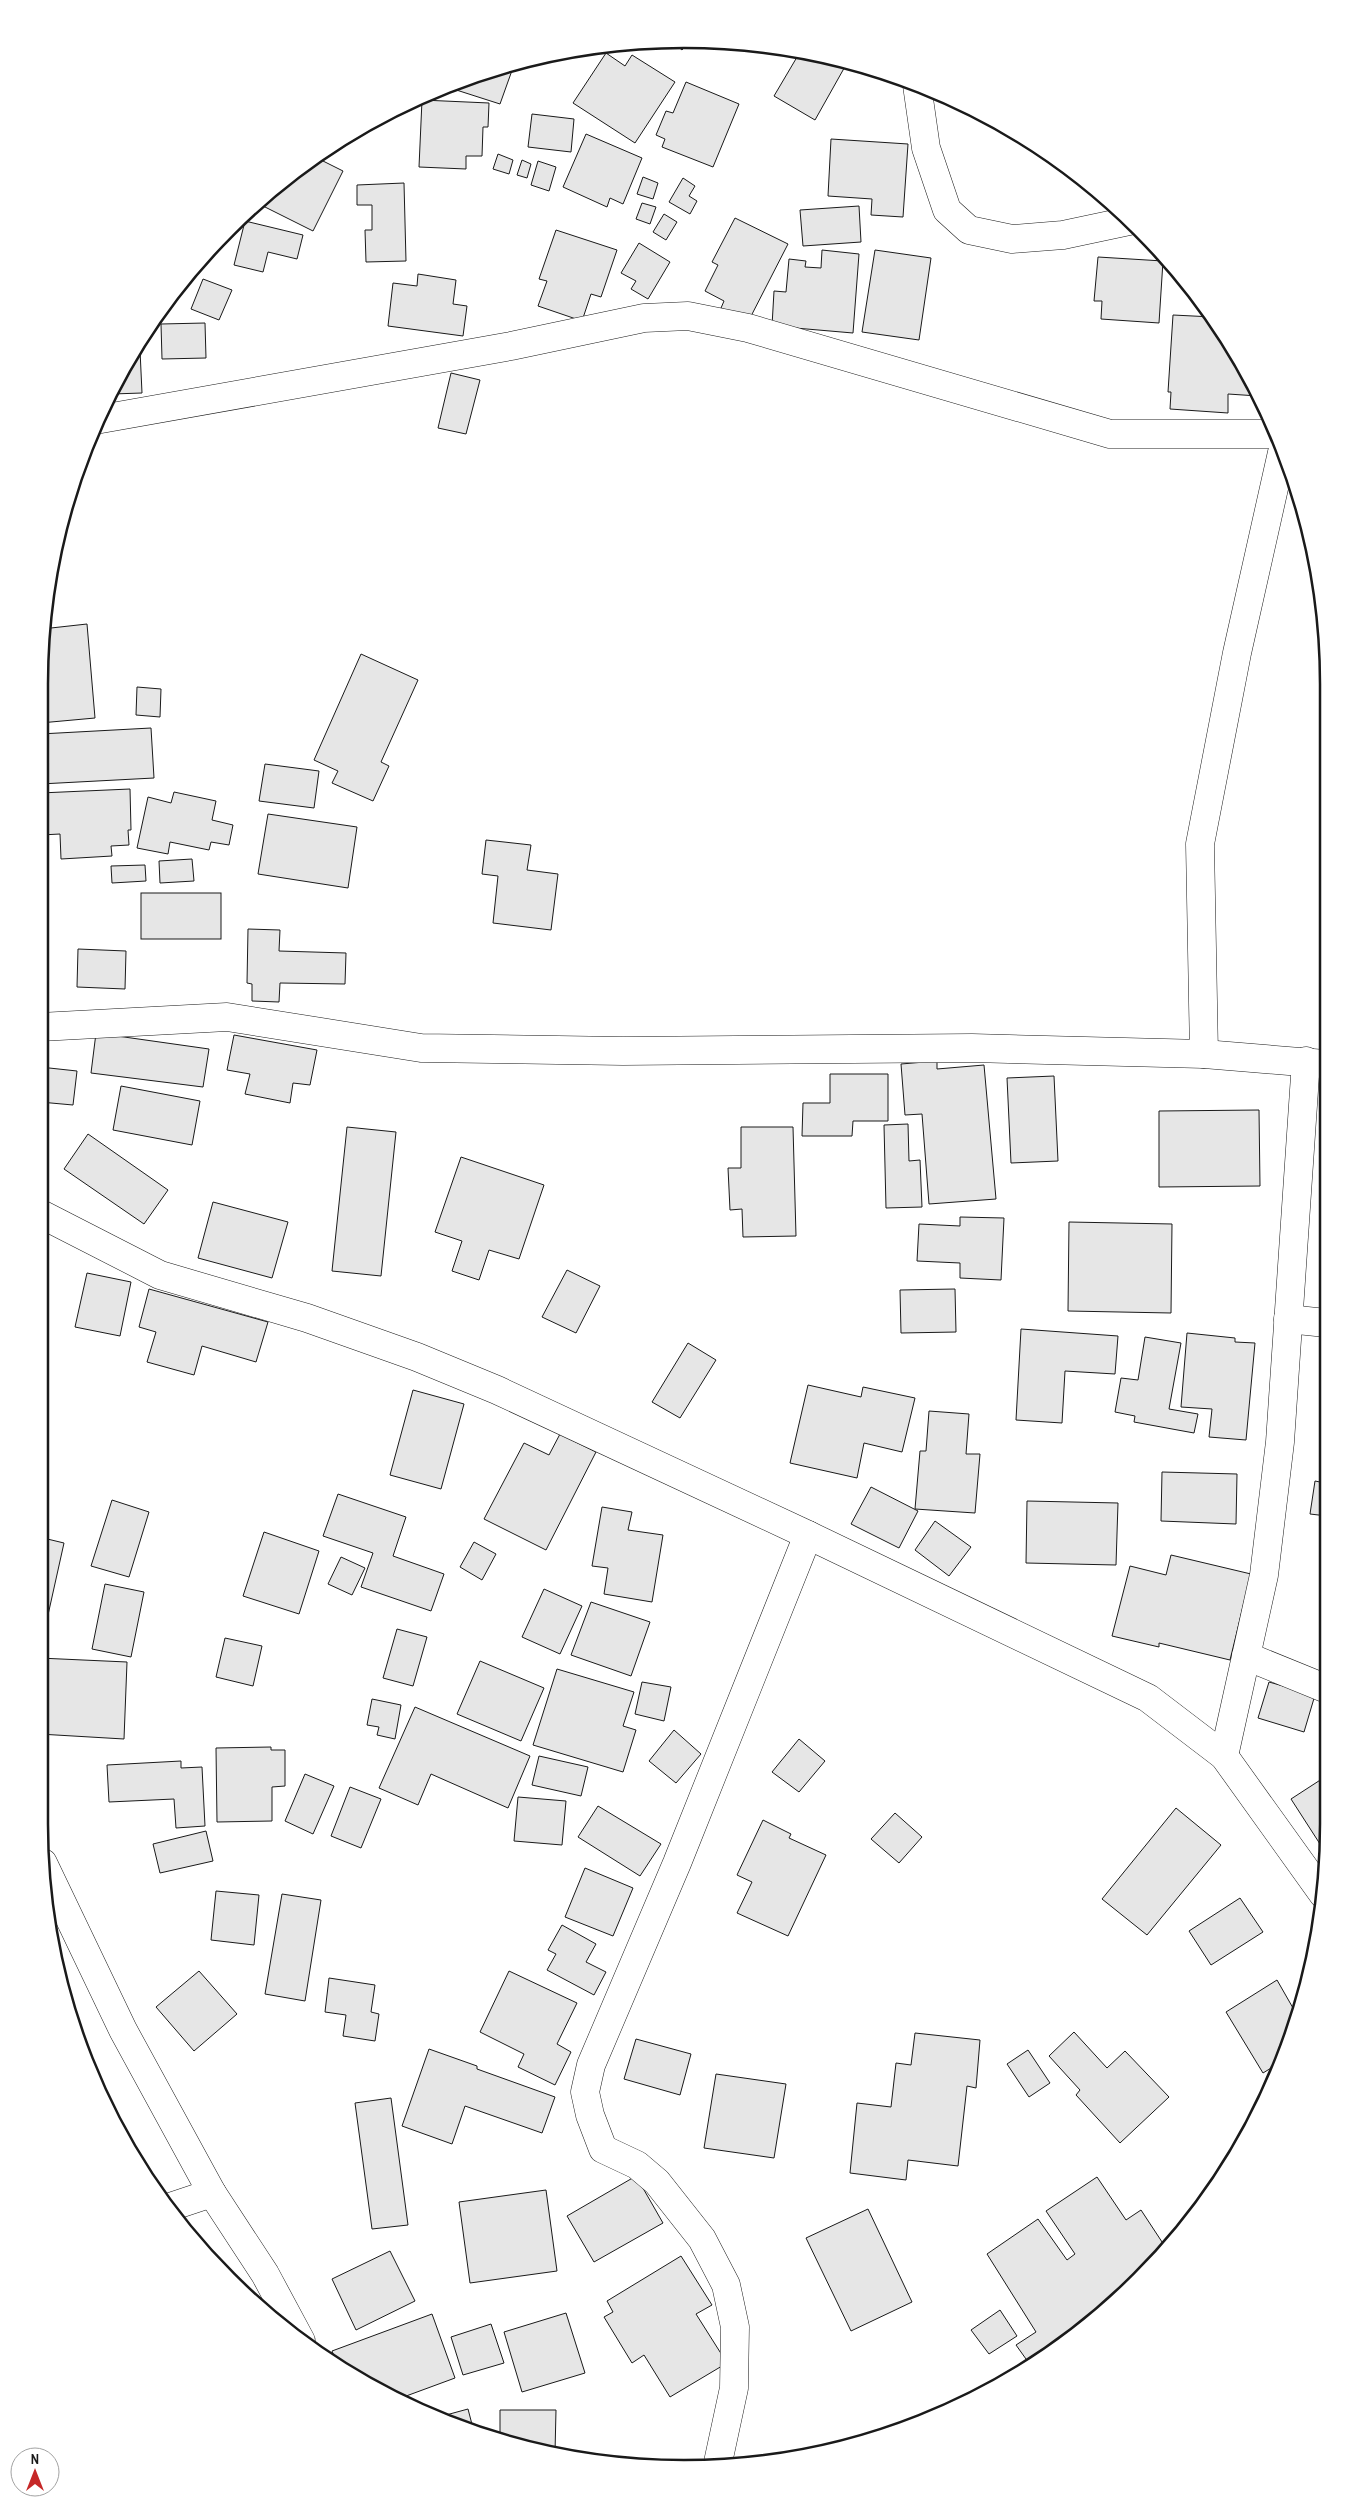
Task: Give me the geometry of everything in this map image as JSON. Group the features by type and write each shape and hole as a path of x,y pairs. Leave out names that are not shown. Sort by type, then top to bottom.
{"street":[{"path":"918,92 926,148 947,210 969,230 1012,238 1062,235 1123,223"},
{"path":"106,418 511,346 644,318 688,316 748,328 1110,434 1269,434"},
{"path":"1204,1054 1200,844 1237,653 1280,461"},
{"path":"48,1023 227,1017 421,1048 623,1051 972,1048 1204,1054 1315,1063 1288,1319 1280,1442 1264,1575 1224,1756"},
{"path":"48,1218 160,1275 307,1318 417,1357 497,1390 808,1535 1148,1698 1224,1756 1317,1886"},
{"path":"1288,1319 1320,1322"},
{"path":"719,2458 734,2388 735,2327 726,2285 702,2239 657,2182 637,2165 603,2149 590,2115 585,2092 592,2066 677,1863 808,1535"},
{"path":"1246,1656 1320,1686"},
{"path":"50,1878 123,2030 212,2193 265,2274 292,2324"},
{"path":"175,2205 212,2193"}],"building":[{"path":"606,53 625,66 632,55 675,82 635,143 573,103"},
{"path":"796,58 844,68 815,120 774,96"},
{"path":"512,71 500,104 456,90"},
{"path":"686,82 739,104 713,167 662,147 665,139 656,135 666,111 673,113"},
{"path":"430,100 489,103 488,127 483,127 482,156 466,156 466,169 419,167 422,104"},
{"path":"532,114 574,119 571,152 528,147"},
{"path":"586,134 642,158 623,204 610,198 607,207 563,187"},
{"path":"831,139 908,144 903,217 871,215 872,199 828,196"},
{"path":"498,154 513,160 509,174 493,169"},
{"path":"522,160 531,164 527,178 517,175"},
{"path":"322,161 343,171 313,231 263,206"},
{"path":"538,161 556,167 549,191 531,185"},
{"path":"643,177 658,183 653,199 637,194"},
{"path":"683,178 695,186 689,196 697,201 690,214 669,202"},
{"path":"404,183 406,261 366,262 365,230 372,230 372,205 357,205 357,185"},
{"path":"642,203 656,207 650,224 636,219"},
{"path":"859,206 861,242 803,246 800,210"},
{"path":"664,214 677,222 666,240 653,232"},
{"path":"735,218 788,244 748,322 721,308 724,301 705,291 718,265 712,262"},
{"path":"247,221 303,235 297,259 268,252 263,272 234,265 244,224"},
{"path":"556,230 617,250 601,297 591,294 582,321 538,306 547,281 539,279"},
{"path":"639,243 670,262 648,299 631,289 636,281 621,273"},
{"path":"822,250 859,254 853,333 772,326 774,291 786,292 789,259 806,261 805,267 821,268"},
{"path":"875,250 931,258 919,340 862,332"},
{"path":"1098,257 1160,261 1163,264 1159,323 1101,319 1102,301 1094,301"},
{"path":"418,274 456,280 453,304 467,306 463,336 388,326 393,283 417,286"},
{"path":"203,279 232,290 219,320 191,309"},
{"path":"1173,315 1203,317 1251,396 1228,394 1228,413 1170,409 1171,392 1168,392"},
{"path":"205,323 206,358 162,359 161,324"},
{"path":"140,354 142,393 118,394"},
{"path":"451,373 480,380 466,434 438,428"},
{"path":"87,624 95,718 48,722 50,628"},
{"path":"361,654 418,680 381,762 389,766 373,801 332,783 338,771 314,760"},
{"path":"137,687 161,689 160,717 136,715"},
{"path":"151,728 154,778 48,784 48,734"},
{"path":"265,764 319,771 314,808 259,801"},
{"path":"130,789 131,830 128,830 129,845 111,846 112,856 61,859 60,834 48,835 48,793"},
{"path":"174,792 216,801 212,820 233,825 229,845 211,842 209,850 170,842 168,854 137,848 148,797 171,803"},
{"path":"268,814 357,827 348,888 258,874"},
{"path":"486,840 531,845 527,870 558,874 551,930 493,923 498,876 482,874"},
{"path":"192,859 194,881 160,883 159,861"},
{"path":"145,865 146,881 112,883 111,866"},
{"path":"141,893 221,893 221,939 141,939"},
{"path":"248,929 280,930 279,951 346,953 345,984 280,983 279,1002 252,1001 252,984 247,983"},
{"path":"78,949 126,951 125,989 77,987"},
{"path":"96,1033 209,1049 203,1087 91,1073"},
{"path":"234,1035 317,1050 310,1085 293,1083 290,1103 245,1094 250,1074 227,1070"},
{"path":"937,1061 937,1069 984,1065 996,1199 929,1204 922,1114 905,1115 901,1064"},
{"path":"48,1068 77,1071 73,1105 48,1103"},
{"path":"830,1074 888,1074 888,1121 853,1121 852,1136 802,1136 803,1103 830,1103"},
{"path":"1054,1076 1058,1161 1011,1163 1007,1078"},
{"path":"121,1086 200,1101 192,1145 113,1130"},
{"path":"1259,1110 1260,1186 1159,1187 1159,1111"},
{"path":"908,1124 909,1161 920,1160 922,1207 886,1208 884,1125"},
{"path":"347,1127 396,1132 381,1276 332,1271"},
{"path":"741,1127 793,1127 796,1236 743,1237 742,1209 730,1210 728,1168 741,1168"},
{"path":"88,1134 168,1190 144,1224 64,1169"},
{"path":"461,1157 544,1185 519,1259 489,1250 479,1280 452,1271 462,1241 435,1232"},
{"path":"213,1202 288,1222 272,1278 198,1258"},
{"path":"960,1217 1004,1218 1001,1280 960,1278 960,1263 917,1261 919,1224 960,1226"},
{"path":"1069,1222 1172,1224 1171,1313 1068,1311"},
{"path":"567,1270 600,1286 576,1333 542,1317"},
{"path":"87,1273 131,1282 120,1336 75,1327"},
{"path":"149,1289 268,1322 256,1362 202,1346 194,1375 147,1362 156,1332 139,1327"},
{"path":"955,1289 956,1332 901,1333 900,1290"},
{"path":"1021,1329 1118,1336 1115,1374 1065,1371 1062,1423 1016,1420"},
{"path":"1187,1333 1235,1338 1235,1342 1255,1343 1246,1440 1209,1437 1212,1409 1181,1407"},
{"path":"1145,1337 1181,1343 1169,1409 1198,1414 1194,1433 1134,1422 1135,1416 1115,1412 1121,1378 1138,1380"},
{"path":"688,1343 716,1360 680,1418 652,1402"},
{"path":"808,1385 861,1397 863,1387 915,1398 902,1452 864,1443 857,1478 790,1463"},
{"path":"413,1390 464,1404 441,1489 390,1475"},
{"path":"929,1411 969,1414 966,1454 980,1454 975,1513 915,1509 920,1451 926,1451"},
{"path":"560,1434 596,1452 546,1550 484,1519 524,1443 549,1455"},
{"path":"1162,1472 1237,1474 1236,1524 1161,1521"},
{"path":"1315,1481 1320,1482 1320,1515 1310,1514"},
{"path":"871,1487 918,1511 899,1548 851,1524"},
{"path":"338,1494 406,1517 393,1556 444,1574 431,1611 361,1587 373,1553 323,1536"},
{"path":"112,1500 149,1512 129,1577 91,1566"},
{"path":"1027,1501 1118,1503 1116,1565 1026,1563"},
{"path":"602,1507 632,1512 628,1530 663,1535 652,1602 604,1594 608,1568 592,1566"},
{"path":"935,1521 971,1547 949,1576 915,1550"},
{"path":"264,1532 319,1551 299,1614 243,1596"},
{"path":"48,1539 64,1543 48,1615"},
{"path":"474,1542 496,1554 482,1580 460,1567"},
{"path":"1171,1555 1251,1574 1230,1660 1159,1643 1159,1647 1112,1636 1130,1566 1166,1575"},
{"path":"341,1557 365,1568 352,1595 328,1584"},
{"path":"105,1584 144,1592 131,1657 92,1649"},
{"path":"544,1589 582,1606 560,1654 522,1637"},
{"path":"591,1602 650,1622 631,1676 571,1655"},
{"path":"397,1629 427,1637 413,1686 383,1678"},
{"path":"225,1638 262,1646 253,1686 216,1677"},
{"path":"48,1658 127,1662 124,1739 48,1735"},
{"path":"480,1661 544,1688 521,1741 457,1714"},
{"path":"557,1669 634,1692 623,1726 636,1730 623,1772 533,1745"},
{"path":"642,1682 671,1687 664,1721 635,1714"},
{"path":"1269,1682 1315,1695 1304,1732 1258,1718"},
{"path":"372,1699 401,1705 395,1739 377,1735 379,1727 367,1725"},
{"path":"415,1707 530,1756 508,1808 431,1774 418,1805 379,1788"},
{"path":"674,1730 701,1754 676,1783 649,1761"},
{"path":"799,1739 825,1761 799,1792 772,1772"},
{"path":"271,1747 271,1750 285,1750 285,1786 272,1787 272,1821 217,1822 216,1748"},
{"path":"539,1756 588,1767 581,1796 532,1785"},
{"path":"181,1761 181,1768 202,1767 205,1826 176,1828 174,1799 109,1802 107,1765"},
{"path":"305,1774 334,1786 313,1834 285,1821"},
{"path":"1320,1780 1320,1843 1291,1799"},
{"path":"350,1787 381,1799 361,1848 331,1836"},
{"path":"518,1797 566,1801 562,1845 514,1841"},
{"path":"598,1806 661,1844 640,1876 578,1837"},
{"path":"1176,1808 1221,1845 1147,1935 1102,1899"},
{"path":"895,1813 922,1837 899,1863 871,1839"},
{"path":"763,1820 791,1834 789,1838 826,1855 788,1936 737,1913 752,1882 737,1875"},
{"path":"206,1831 213,1861 160,1873 153,1844"},
{"path":"585,1868 633,1888 613,1936 565,1917"},
{"path":"216,1891 259,1895 254,1945 211,1940"},
{"path":"282,1894 321,1900 305,2001 265,1994"},
{"path":"1240,1898 1263,1932 1211,1965 1189,1931"},
{"path":"562,1925 596,1944 586,1962 606,1972 594,1995 547,1970 556,1954 548,1950"},
{"path":"199,1971 237,2014 194,2051 156,2007"},
{"path":"509,1971 577,2003 557,2044 571,2052 555,2085 518,2067 524,2054 480,2032"},
{"path":"329,1978 375,1985 371,2012 379,2014 375,2041 343,2036 346,2015 325,2012"},
{"path":"1277,1980 1293,2008 1272,2068 1263,2073 1226,2012"},
{"path":"1074,2032 1107,2068 1125,2051 1169,2097 1120,2143 1076,2095 1080,2090 1049,2056"},
{"path":"915,2033 980,2040 976,2088 967,2086 958,2166 908,2160 906,2180 850,2173 857,2103 891,2107 896,2063 911,2065"},
{"path":"636,2039 691,2054 680,2095 624,2079"},
{"path":"429,2049 477,2066 477,2069 555,2097 542,2133 465,2106 452,2144 402,2126"},
{"path":"1028,2050 1050,2083 1029,2097 1007,2064"},
{"path":"716,2074 786,2084 774,2158 704,2148"},
{"path":"391,2098 408,2225 372,2229 355,2103"},
{"path":"636,2176 663,2223 594,2262 567,2216"},
{"path":"1097,2177 1126,2220 1141,2210 1163,2243 1104,2302 1026,2359 1016,2345 1036,2332 987,2254 1038,2219 1067,2260 1075,2254 1046,2211"},
{"path":"546,2190 557,2271 470,2283 459,2202"},
{"path":"868,2209 912,2302 851,2331 806,2238"},
{"path":"390,2251 415,2301 356,2330 332,2279"},
{"path":"681,2256 712,2305 696,2314 727,2363 670,2397 644,2355 632,2363 604,2317 613,2312 607,2301"},
{"path":"1000,2310 1017,2336 989,2354 971,2330"},
{"path":"566,2313 585,2373 522,2392 504,2332"},
{"path":"432,2314 455,2378 406,2396 366,2374 333,2354 332,2351"},
{"path":"491,2324 504,2363 463,2375 451,2337"},
{"path":"468,2409 472,2423 449,2414"},
{"path":"500,2410 556,2410 555,2446 500,2432"}]}
